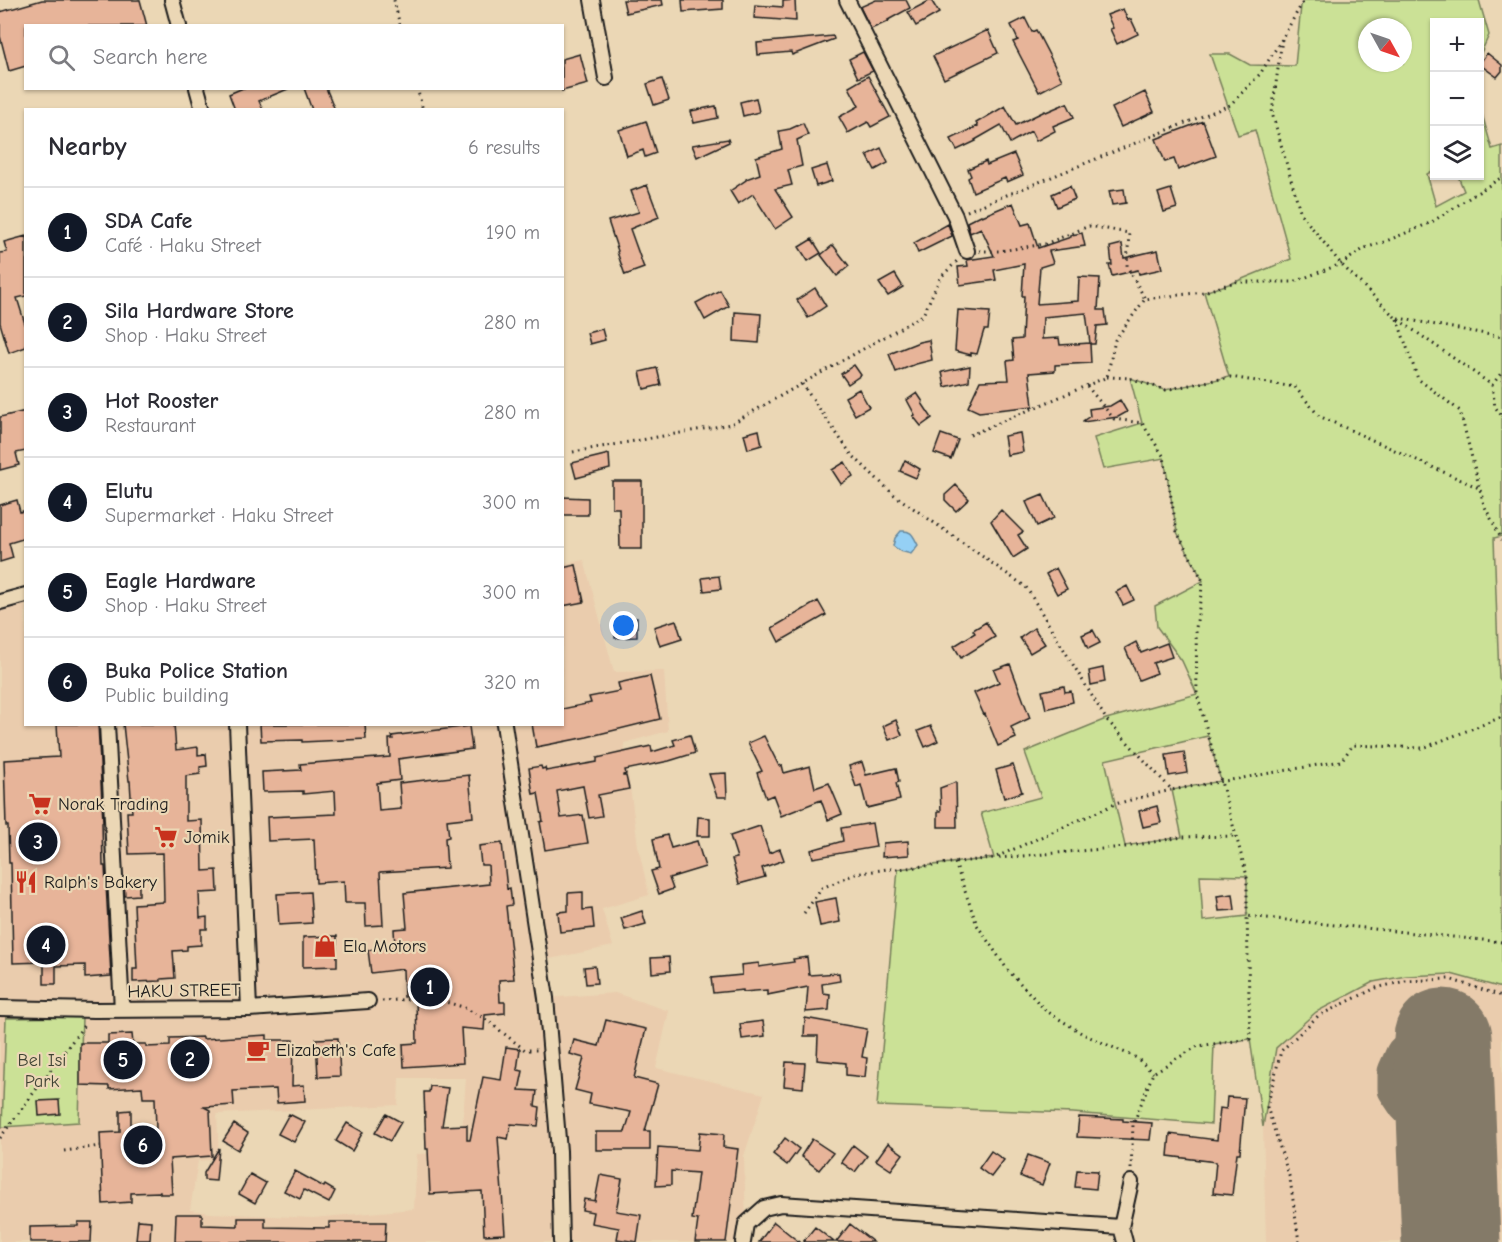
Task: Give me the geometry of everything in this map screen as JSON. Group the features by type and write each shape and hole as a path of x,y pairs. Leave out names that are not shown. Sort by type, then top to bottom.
{"street":[{"path":"172,0 179,24"},
{"path":"592,0 606,78"},
{"path":"847,0 955,216 967,250"},
{"path":"199,90 203,108"},
{"path":"0,602 24,596"},
{"path":"107,726 122,1010"},
{"path":"237,726 249,1009"},
{"path":"504,726 546,998 559,1151 561,1242"},
{"name":"HAKU STREET","path":"0,1008 249,1009 374,1001"},
{"path":"1125,1242 1120,1227 1131,1182"},
{"path":"743,1242 746,1224 764,1208 782,1204 1120,1227"}],"path":[{"path":"394,0 400,24"},
{"path":"955,216 1230,105 1260,74 1304,0"},
{"path":"1282,39 1272,113 1301,214 1341,264 1396,318 1492,385"},
{"path":"418,90 422,108"},
{"path":"1107,377 1115,340 1145,299 1204,292 1235,282 1293,282 1341,264 1365,248 1430,223 1502,177"},
{"path":"573,452 731,424 923,315 940,278 967,250 1000,251 1045,244 1089,226 1129,232 1127,266 1145,299"},
{"path":"1396,318 1502,338"},
{"path":"1396,318 1418,379 1460,411 1484,504 1502,540"},
{"path":"1502,372 1492,385 1495,407 1502,416"},
{"path":"970,435 1107,377 1130,378 1165,390 1230,377 1295,387 1318,416 1479,488"},
{"path":"802,384 851,454 893,494 1026,587 1106,719 1172,790"},
{"path":"1087,386 1114,419 1142,423 1164,457 1177,532 1203,581 1196,628 1197,694 1247,876 1250,1039 1198,1046 1154,1073 1133,1125 1131,1182"},
{"path":"994,858 1115,804 1172,790 1341,761 1353,745 1424,748 1502,717"},
{"path":"804,913 822,888 855,874 994,858 1125,847 1182,837 1236,836"},
{"path":"955,863 978,925 1007,969 1045,1010 1083,1034 1137,1058 1154,1073"},
{"path":"1247,916 1502,942"},
{"path":"1299,1242 1290,1179 1268,1107 1281,1051 1318,1016 1376,988 1405,981 1449,979 1502,996"},
{"path":"374,1001 432,998 463,1007 484,1018 525,1050 550,1050"},
{"path":"0,1138 95,1010"},
{"path":"64,1150 100,1146"}],"shaded area":[{"path":"584,560 614,672 664,671 668,731 624,743 638,846 649,895 602,909 613,946 540,961 546,998 615,993 669,1011 656,1068 764,1094 744,1156 746,1224 743,1242 0,1242 0,602 24,595 24,726 564,726 564,564","holes":["399,1078 466,1078 461,1145 442,1153 417,1154 414,1209 313,1218 190,1210 198,1161 219,1159 217,1114 398,1105"]},
{"path":"1451,974 1502,988 1502,1242 1266,1242 1263,1127 1276,1048 1316,1012 1373,982 1406,976"}],"green space":[{"path":"1304,0 1479,0 1489,35 1484,46 1484,18 1430,18 1430,172 1427,174 1436,206 1464,191 1460,180 1484,180 1484,121 1492,149 1502,146 1502,536 1494,538 1499,678 1502,682 1502,988 1451,974 1406,976 1373,982 1316,1012 1276,1048 1263,1127 1250,1039 1214,1044 1211,1124 1073,1113 877,1106 898,869 994,858 981,813 1041,797 1025,752 1106,719 1197,694 1182,661 1157,627 1155,606 1203,581 1177,532 1164,458 1103,469 1094,438 1142,423 1130,378 1165,390 1229,377 1204,292 1291,259 1255,130 1238,135 1210,54 1230,54 1250,65 1295,66 1301,6","holes":["1208,736 1221,781 1172,790 1182,837 1125,846 1105,760","1200,875 1247,876 1247,916 1203,921"]},
{"name":"Bel Isi Park","path":"82,1017 79,1122 2,1127 6,1018"}],"water":[{"path":"901,531 910,533 918,545 911,554 893,546 895,538"}],"building":[{"path":"42,0 140,0 146,24 24,24 24,67 9,71 0,36 0,12"},
{"path":"623,0 662,0 663,5 626,13"},
{"path":"682,0 723,0 723,9 683,12"},
{"path":"795,0 796,21 754,18 755,5 783,7 783,1"},
{"path":"876,0 906,0 910,8 871,29 860,7"},
{"path":"931,0 939,13 916,26 908,12"},
{"path":"1123,9 1138,34 1117,44 1107,15"},
{"path":"1025,18 1032,32 1036,30 1062,80 1039,92 1013,42 1018,40 1011,25"},
{"path":"988,30 998,53 944,79 933,56"},
{"path":"833,36 834,39 792,55 791,52 758,55 757,43"},
{"path":"863,52 873,71 858,78 849,59"},
{"path":"1487,53 1502,65 1502,71 1497,77 1484,68 1484,57"},
{"path":"580,54 588,84 562,91 564,90 564,58"},
{"path":"868,76 890,117 871,127 868,122 848,133 839,117 859,106 849,87"},
{"path":"662,79 669,100 654,105 647,84"},
{"path":"238,90 286,90 259,101 262,108 234,108 229,94"},
{"path":"305,90 327,90 334,108 311,108"},
{"path":"1145,92 1154,112 1121,127 1112,108"},
{"path":"756,98 759,112 743,116 740,102"},
{"path":"1067,103 1074,117 1053,126 1055,131 1036,141 1031,131 1010,143 1001,125 957,150 951,139 978,126 976,123 1005,106 1016,125"},
{"path":"716,106 718,118 694,123 691,111"},
{"path":"646,121 656,153 645,157 643,150 627,156 619,130"},
{"path":"1203,121 1216,156 1178,170 1174,159 1165,162 1156,139"},
{"path":"803,123 808,135 797,140 802,166 788,170 792,185 775,189 793,217 775,229 753,194 738,204 730,191 746,179 760,174 756,157 782,149 779,131"},
{"path":"728,139 729,142 697,157 692,145"},
{"path":"881,148 888,163 875,170 867,155"},
{"path":"1014,154 1023,175 1007,182 1005,178 973,192 968,178 971,176 968,169 986,161 987,165"},
{"path":"827,165 832,181 816,186 811,170"},
{"path":"647,185 659,217 630,229 644,268 625,275 608,221 639,212 631,191"},
{"path":"1070,186 1075,199 1057,207 1052,194"},
{"path":"1124,189 1126,203 1112,205 1109,191"},
{"path":"1171,189 1177,208 1164,212 1158,193"},
{"path":"1013,203 1022,225 1030,223 1038,248 1082,233 1085,246 1049,251 1053,263 1040,267 1037,304 1078,301 1079,277 1100,278 1098,310 1105,310 1107,325 1097,326 1095,344 1090,344 1091,363 1055,365 1055,371 1029,373 1033,406 979,412 968,407 980,381 1009,380 1007,361 1014,360 1012,340 1022,339 1024,264 994,270 996,280 960,285 958,267 968,266 967,260 994,256 981,228 970,233 967,222","holes":["1086,313 1090,343 1060,345 1059,338 1042,339 1043,317"]},
{"path":"948,224 952,236 918,253 914,243"},
{"path":"24,237 24,296 17,298 24,321 24,348 9,353 0,323 0,253 7,252 4,242"},
{"path":"812,239 821,253 808,261 799,247"},
{"path":"1122,244 1124,258 1158,250 1162,269 1139,274 1138,270 1112,276 1109,265 1112,265 1110,247"},
{"path":"833,245 849,266 837,276 821,255"},
{"path":"895,274 903,287 888,296 879,283"},
{"path":"815,288 826,306 808,318 797,300"},
{"path":"720,290 729,306 705,320 696,303"},
{"path":"958,310 990,312 988,330 984,330 977,354 971,353 971,355 955,351"},
{"path":"735,312 761,314 759,343 734,341"},
{"path":"602,329 605,340 590,344 587,333"},
{"path":"929,340 932,360 896,372 889,354"},
{"path":"854,365 861,375 848,384 841,374"},
{"path":"970,366 969,381 945,387 942,372"},
{"path":"657,368 661,385 644,389 640,372"},
{"path":"859,389 869,407 855,415 845,397"},
{"path":"917,393 932,418 921,426 913,416 915,415 907,400"},
{"path":"1120,400 1127,412 1118,417 1083,422 1090,416 1089,409 1110,406"},
{"path":"24,411 24,451 16,453 19,465 0,470 0,417"},
{"path":"759,430 762,445 748,449 744,434"},
{"path":"1020,433 1023,452 1007,455 1004,436"},
{"path":"941,434 958,440 951,459 934,453"},
{"path":"609,454 610,469 576,478 572,463"},
{"path":"905,460 920,469 916,478 900,471"},
{"path":"845,462 853,476 841,484 832,470"},
{"path":"612,481 642,481 642,549 620,549 619,508 612,508"},
{"path":"956,485 969,499 956,511 945,500 945,495"},
{"path":"1043,495 1054,518 1037,526 1026,502"},
{"path":"564,497 588,498 588,515 564,515"},
{"path":"17,500 20,512 24,511 24,539 9,543 13,558 0,562 0,505"},
{"path":"1001,510 1023,532 1018,535 1027,549 1013,558 991,521"},
{"path":"576,565 584,602 564,606 564,568"},
{"path":"1056,568 1067,589 1057,594 1046,574"},
{"path":"719,576 721,589 704,591 702,578"},
{"path":"1127,586 1134,600 1123,605 1116,592"},
{"path":"818,601 826,615 779,642 772,628"},
{"path":"615,618 637,618 637,637 615,638"},
{"path":"676,620 682,639 660,646 654,627"},
{"path":"986,622 995,637 961,658 954,646 975,633 973,630"},
{"path":"1034,628 1045,644 1030,653 1020,638"},
{"path":"1093,630 1100,643 1088,649 1082,635"},
{"path":"1136,642 1141,653 1167,643 1172,657 1153,663 1157,673 1139,680 1125,648"},
{"path":"1010,664 1030,718 1011,727 1016,738 998,746 974,693 999,682 994,670"},
{"path":"1103,668 1105,682 1091,685 1089,671"},
{"path":"650,676 660,719 536,747 532,726 564,726 564,709 591,703 589,697 620,691 618,683"},
{"path":"1064,686 1065,692 1071,691 1073,702 1046,709 1042,691"},
{"path":"896,720 902,735 889,740 883,726"},
{"path":"57,726 98,726 103,866 105,866 111,976 85,978 85,965 56,966 56,984 44,984 44,962 13,963 11,863 9,863 8,826 6,826 4,760 59,757"},
{"path":"123,726 174,726 176,750 198,747 198,755 206,754 207,766 200,767 200,774 186,776 186,821 202,820 203,871 217,870 218,892 199,893 200,918 207,917 207,929 201,929 201,945 187,946 187,950 173,951 175,978 161,979 161,981 133,982 133,969 137,969 134,904 164,902 163,853 129,854 127,812 132,812"},
{"path":"260,726 365,726 366,739 261,741"},
{"path":"469,726 472,749 398,759 400,780 377,783 379,811 401,809 399,783 469,775 473,817 447,820 449,837 445,838 447,868 380,872 383,925 366,926 365,903 345,903 344,881 316,883 314,839 268,841 267,817 336,814 335,791 303,794 303,791 263,792 262,772 301,770 300,764 390,757 389,739 393,739 392,736"},
{"path":"931,726 938,741 925,747 918,731"},
{"path":"690,735 695,753 625,770 626,774 623,776 626,776 629,789 598,795 602,816 589,818 583,786 557,791 561,818 583,815 588,843 545,850 538,793 533,794 529,768 541,766 546,771 597,762 597,758 651,746 652,752 675,745 673,740"},
{"path":"764,736 779,766 782,765 784,773 810,766 815,788 829,783 842,814 828,820 821,800 781,816 773,795 766,798 757,773 762,771 748,743"},
{"path":"1184,752 1187,773 1169,776 1166,755"},
{"path":"862,762 866,775 896,768 899,782 896,783 900,800 867,808 861,785 856,787 849,766"},
{"path":"1013,765 1022,792 1004,798 996,770"},
{"path":"726,773 727,797 717,797 709,774"},
{"path":"956,782 957,827 938,827 938,811 941,811 940,788"},
{"path":"1157,806 1161,823 1143,827 1139,811"},
{"path":"698,817 710,818 710,836 697,836"},
{"path":"872,823 876,847 813,858 811,850 843,841 841,828"},
{"path":"760,826 769,853 780,849 784,860 762,868 765,877 739,884 732,859 737,858 730,836"},
{"path":"667,835 671,848 697,841 705,867 669,878 673,889 659,894 651,871 659,869 653,839"},
{"path":"908,841 909,855 882,857 883,843"},
{"path":"502,843 507,889 510,888 512,905 506,906 514,979 499,980 500,1002 505,1002 505,1013 485,1015 484,1030 461,1028 463,1063 404,1067 403,1044 417,1043 416,996 404,997 403,969 371,973 368,950 395,947 394,929 407,928 404,893 489,884 488,865 481,865 479,846"},
{"path":"139,882 139,895 125,896 124,883"},
{"path":"310,892 312,923 279,925 277,894"},
{"path":"583,892 583,910 592,909 594,928 560,932 558,912 568,911 568,893"},
{"path":"1233,894 1235,910 1219,911 1217,896"},
{"path":"836,898 840,922 820,926 815,902"},
{"path":"642,911 646,924 625,930 621,918"},
{"path":"337,936 337,966 303,967 303,937"},
{"path":"669,957 670,971 652,973 651,958"},
{"path":"807,957 809,975 839,973 840,981 822,984 823,993 830,994 829,1010 806,1012 808,987 767,995 767,990 713,993 711,978 742,975 741,965 759,963 759,967 794,962 793,959"},
{"path":"595,966 597,983 586,984 584,967"},
{"path":"805,1018 867,1029 862,1057 867,1058 865,1077 846,1075 846,1063 817,1060 818,1036 804,1036"},
{"path":"606,1020 646,1029 634,1078 658,1084 645,1131 650,1131 650,1150 596,1150 596,1132 625,1132 631,1112 589,1104 591,1094 575,1090 584,1058 570,1054 574,1040 599,1046"},
{"path":"763,1021 765,1036 742,1039 740,1024"},
{"path":"132,1034 133,1044 146,1044 146,1047 170,1046 170,1038 203,1037 203,1039 267,1035 267,1040 293,1040 292,1086 304,1085 305,1101 277,1103 276,1089 233,1091 234,1105 204,1107 210,1110 212,1156 170,1159 172,1194 131,1193 131,1202 103,1204 100,1133 120,1132 120,1111 131,1110 131,1132 156,1130 155,1098 143,1098 142,1087 109,1089 109,1086 80,1085 80,1043 108,1043 108,1035"},
{"path":"338,1038 340,1076 318,1077 316,1039"},
{"path":"506,1047 520,1049 517,1070 523,1071 519,1090 537,1091 535,1106 540,1107 538,1126 511,1124 508,1139 498,1137 505,1234 484,1235 482,1191 430,1194 424,1092 429,1092 430,1086 448,1088 442,1126 467,1125 467,1140 470,1140 483,1077 501,1080"},
{"path":"786,1062 805,1063 803,1088 784,1086"},
{"path":"1227,1097 1245,1098 1240,1153 1237,1153 1232,1195 1213,1193 1216,1162 1168,1156 1170,1134 1217,1140 1220,1108 1226,1109"},
{"path":"59,1100 60,1114 39,1116 38,1101"},
{"path":"289,1114 305,1122 294,1142 278,1134"},
{"path":"386,1114 401,1122 390,1141 375,1133"},
{"path":"1079,1117 1152,1123 1150,1140 1077,1137"},
{"path":"347,1123 363,1132 352,1151 336,1141"},
{"path":"234,1124 248,1133 238,1150 223,1141"},
{"path":"700,1132 724,1134 723,1147 738,1149 726,1242 695,1242 698,1220 692,1219 698,1173 671,1171 671,1185 656,1186 658,1147 698,1150"},
{"path":"785,1138 799,1149 787,1165 773,1154"},
{"path":"812,1139 833,1153 819,1170 801,1156"},
{"path":"888,1143 903,1154 891,1170 876,1160"},
{"path":"853,1145 867,1156 855,1172 841,1162"},
{"path":"219,1148 216,1181 204,1180 204,1173"},
{"path":"991,1151 1004,1160 991,1177 979,1168"},
{"path":"1028,1155 1050,1163 1042,1185 1020,1176"},
{"path":"1077,1170 1098,1171 1096,1189 1075,1187"},
{"path":"295,1171 335,1191 329,1203 304,1190 300,1199 284,1191"},
{"path":"250,1174 266,1183 255,1203 239,1194"},
{"path":"600,1175 622,1179 616,1211 641,1215 637,1242 617,1239 619,1228 591,1223 593,1212 582,1210 584,1199 595,1201"},
{"path":"176,1214 202,1214 202,1225 238,1226 238,1218 265,1218 265,1227 329,1228 329,1222 386,1222 385,1242 175,1242"},
{"path":"138,1220 151,1221 150,1240 136,1240"},
{"path":"78,1222 92,1222 91,1242 30,1242 30,1227 78,1226"},
{"path":"774,1222 799,1242 759,1242"},
{"path":"850,1224 873,1242 836,1242"},
{"path":"815,1227 834,1242 803,1242"}],"taxiway":[{"path":"1447,1130 1464,1100 1469,1080 1469,1067 1464,1056 1453,1045 1443,1042 1416,1045 1405,1054 1397,1072 1397,1089 1407,1104 1448,1149"}],"runway":[{"path":"1443,1038 1451,1242"}],"place":[{"name":"Norak Trading","path":"40,804"},
{"name":"Jomik","path":"166,837"},
{"name":"Hot Rooster","path":"38,842"},
{"name":"Ralph's Bakery","path":"26,882"},
{"name":"Elutu","path":"46,945"},
{"name":"Ela Motors","path":"325,946"},
{"name":"SDA Cafe","path":"430,987"},
{"name":"Elizabeth's Cafe","path":"258,1050"},
{"name":"Sila Hardware Store","path":"190,1059"},
{"name":"Eagle Hardware","path":"123,1060"},
{"name":"Buka Police Station","path":"143,1145"}]}
